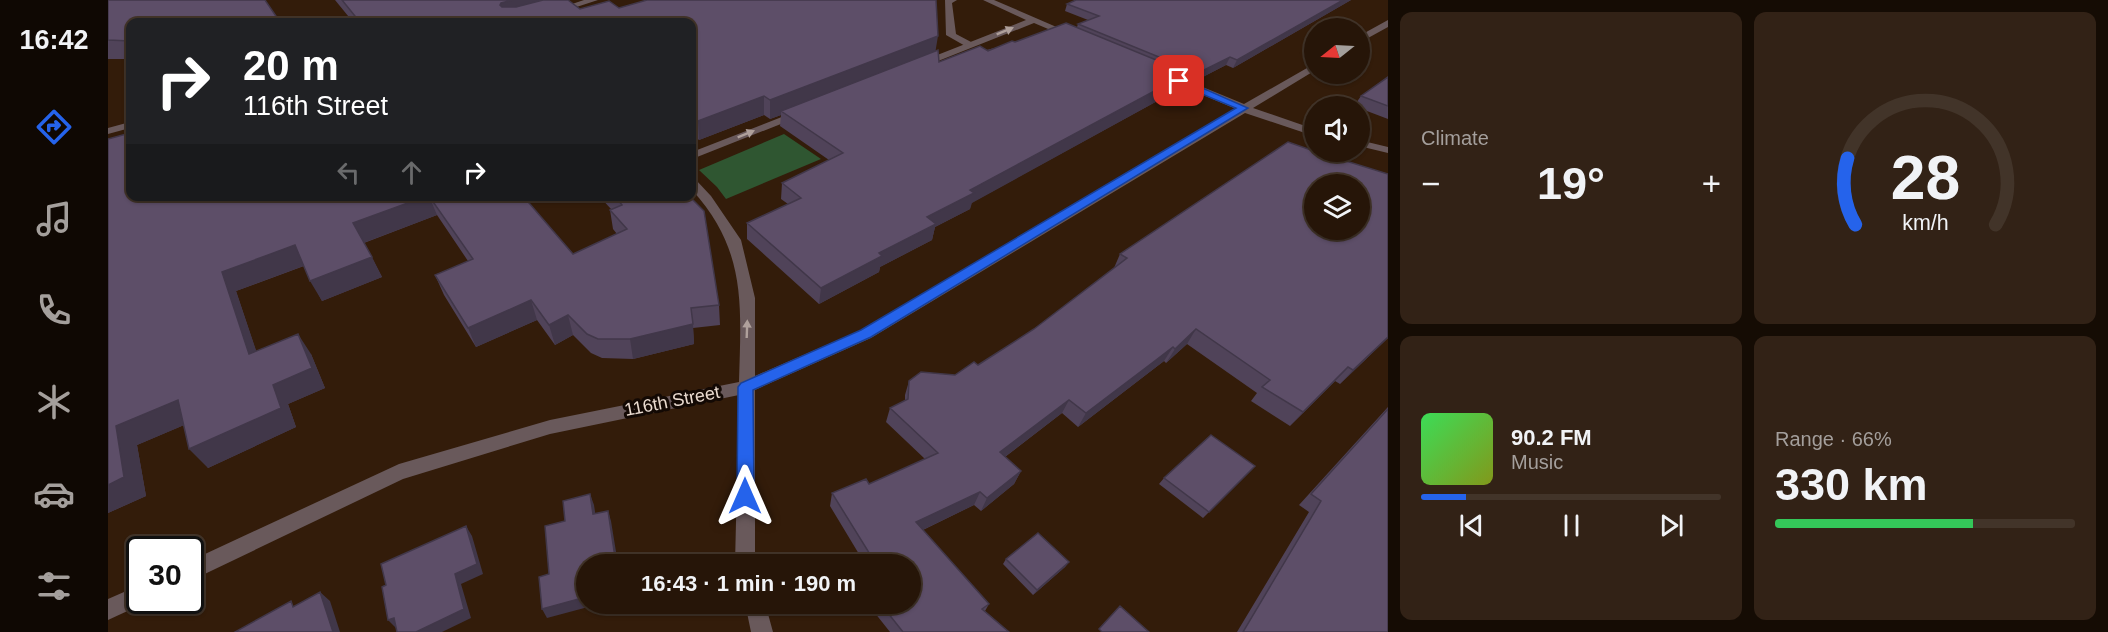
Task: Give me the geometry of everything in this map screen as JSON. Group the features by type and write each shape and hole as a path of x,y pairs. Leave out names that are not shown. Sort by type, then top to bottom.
{"street":[{"path":"543,14 594,0"},
{"path":"953,0 948,2 951,35 970,45"},
{"path":"987,0 1084,41"},
{"path":"998,5 1011,0"},
{"path":"906,70 1034,20"},
{"path":"1370,34 1388,23"},
{"path":"1158,72 1243,108 1304,129"},
{"name":"116th Street","path":"204,564 399,472 550,427 746,387 866,333 1304,73"},
{"path":"696,154 810,109"},
{"path":"108,131 126,126"},
{"path":"1370,146 1388,150"},
{"path":"696,188 734,240 747,298 745,554"},
{"path":"108,610 126,602"},
{"path":"757,614 762,632"}],"green space":[{"path":"784,134 821,159 726,199 699,170"}],"building":[{"path":"108,0 265,0 277,18 126,18 126,41 108,40"},
{"path":"342,0 513,0 500,5 516,7 543,0 568,0 580,9 609,1 619,8 647,0 936,0 938,36 770,100 764,96 698,121 696,119 696,18 357,18"},
{"path":"1076,0 1343,0 1311,18 1304,18 1304,22 1237,60 1230,57 1198,73 1078,24 1099,16 1067,4"},
{"path":"1066,23 1188,73 970,190 974,193 927,217 936,224 879,253 882,256 821,288 747,223 801,198 782,183 843,153 781,111 938,50 939,62 980,46 988,51"},
{"path":"1388,77 1388,106 1370,99 1370,96 1361,96"},
{"path":"126,134 126,201 413,201 353,223 372,257 310,281 295,245 222,272 249,354 298,334 312,368 273,385 281,408 189,449 178,400 116,426 124,477 108,485 108,139"},
{"path":"1288,142 1304,148 1304,162 1349,162 1388,174 1388,337 1353,370 1348,367 1303,412 1262,387 1270,380 1196,329 1175,349 1173,347 1086,413 1069,400 1000,452 1021,471 987,498 980,492 916,522 989,604 982,609 1009,632 903,632 889,614 921,614 921,554 870,554 832,493 866,479 869,484 938,453 890,408 908,399 909,381 921,372 955,375 974,362 978,365 1034,329 1127,258 1120,254"},
{"path":"432,201 527,201 573,254 627,229 610,210 622,205 619,201 694,201 704,211 719,305 691,308 693,324 630,339 598,339 587,334 568,315 549,325 531,300 468,328 435,275 473,259"},
{"path":"1388,409 1388,632 1243,632 1321,501 1311,494"},
{"path":"1211,435 1255,466 1209,512 1164,478"},
{"path":"590,494 593,514 608,511 614,554 576,554 576,600 542,609 539,577 549,574 545,526 565,521 563,501"},
{"path":"466,526 477,564 455,574 464,609 416,632 397,632 394,618 388,620 382,587 386,585 381,564"},
{"path":"1038,533 1069,562 1037,590 1006,559"},
{"path":"320,592 333,632 235,632 291,601 293,607"},
{"path":"1120,606 1149,632 1102,632 1099,629"}],"route":[{"path":"745,496 746,387 866,333 1243,108 1179,81"}]}
